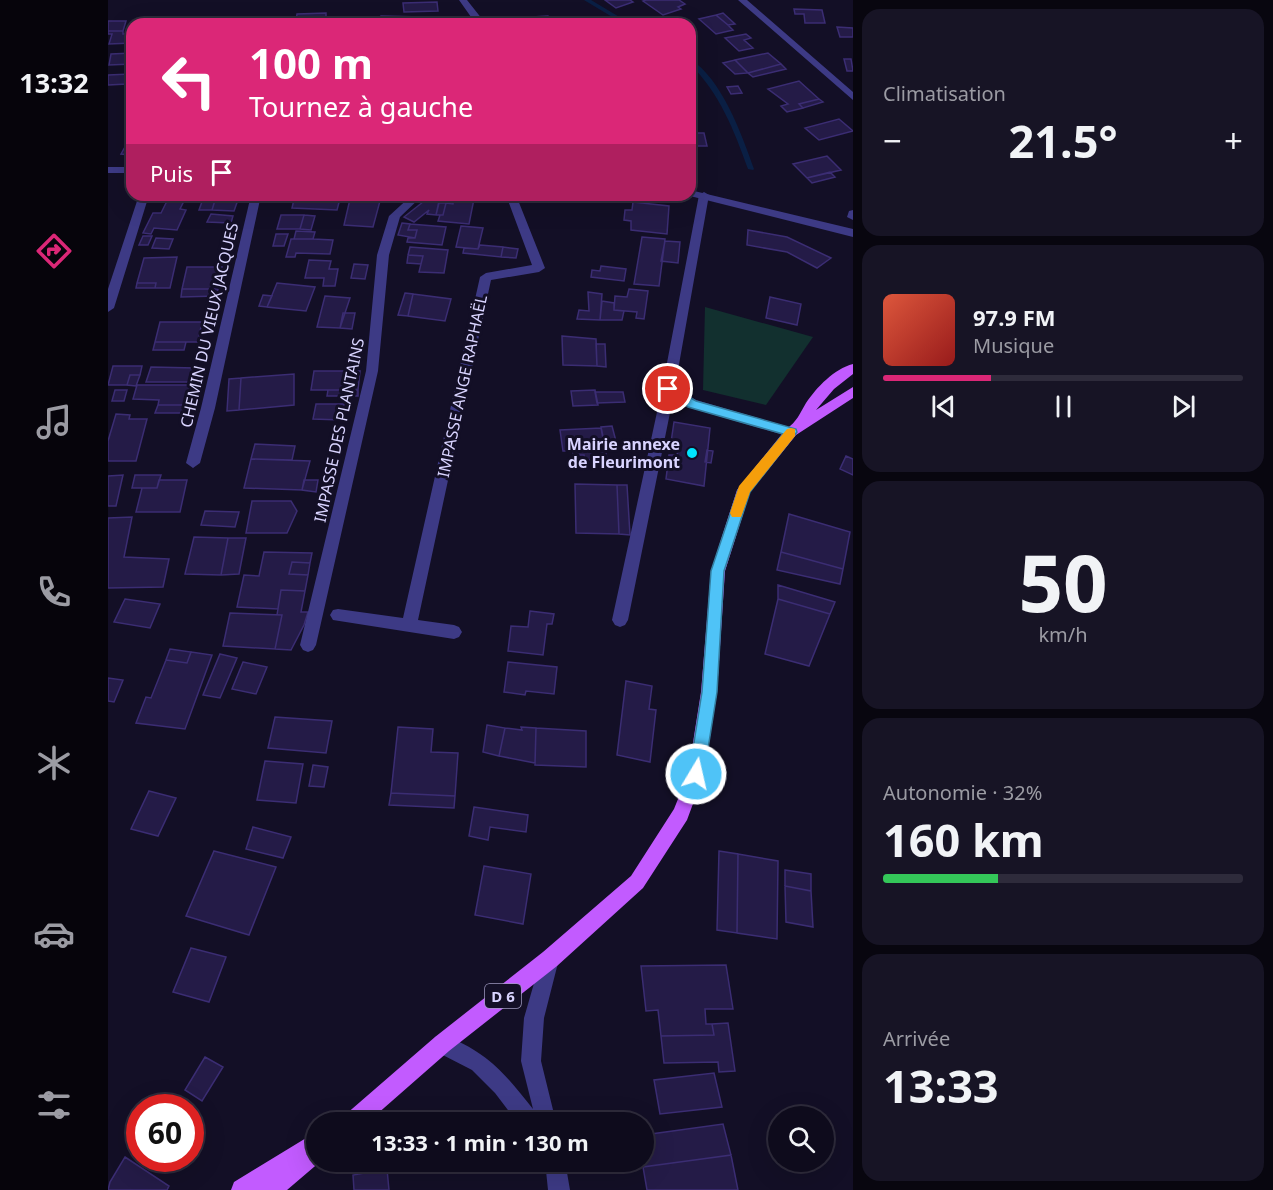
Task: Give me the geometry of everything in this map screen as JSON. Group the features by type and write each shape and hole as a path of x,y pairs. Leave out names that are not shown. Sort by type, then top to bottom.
{"main road":[{"name":"D 6","path":"364,1112 442,1044 550,959 637,882 681,814 696,774 710,692 718,571 744,490 796,429 810,405 823,390 853,368"},
{"name":"D 6","path":"796,429 853,392"},
{"name":"D 6","path":"363,1112 369,1108"},
{"path":"243,1190 306,1149"},
{"path":"270,1190 306,1159"}],"street":[{"path":"463,0 476,18"},
{"path":"742,0 853,97"},
{"path":"108,170 126,170"},
{"path":"696,194 853,233"},
{"path":"620,620 668,389 704,195"},
{"path":"108,308 142,201"},
{"name":"CHEMIN DU VIEUX JACQUES","path":"194,463 255,201"},
{"name":"IMPASSE DES PLANTAINS","path":"308,645 372,371 383,255 395,216 411,201"},
{"name":"IMPASSE ANGE RAPHAËL","path":"409,625 486,277 539,268 513,201"},
{"path":"668,389 692,404 796,429"},
{"path":"338,615 454,632"},
{"path":"544,1112 531,1061 534,1018 550,959"},
{"path":"442,1044 479,1063 502,1086 522,1112"}],"green space":[{"path":"705,307 813,337 766,405 703,390"}],"building":[{"path":"605,0 630,0 633,2 616,8"},
{"path":"679,0 685,4 678,7 681,9 663,15 643,1"},
{"path":"437,2 438,11 404,12 403,3"},
{"path":"794,9 822,10 825,23 805,23 804,14 795,14"},
{"path":"326,13 326,18 296,18 297,14"},
{"path":"723,13 735,24 728,25 716,15"},
{"path":"716,15 733,30 716,34 699,19"},
{"path":"381,16 422,17 422,18 381,18"},
{"path":"548,16 549,18 516,18"},
{"path":"108,21 126,21 123,31 108,31"},
{"path":"837,27 853,28 853,37 840,37"},
{"path":"108,31 123,31 123,34 126,34 126,43 109,44 112,34 108,34"},
{"path":"746,34 751,38 744,40 753,48 739,51 725,38"},
{"path":"126,53 126,64 109,65 111,54"},
{"path":"768,53 781,64 748,73 735,60"},
{"path":"844,59 851,59 853,71 847,71"},
{"path":"735,60 748,73 735,74 723,63"},
{"path":"781,64 786,69 753,77 748,73"},
{"path":"126,74 126,84 108,85 108,75"},
{"path":"799,81 819,99 799,104 803,108 787,112 781,106 788,104 768,89"},
{"path":"738,86 742,93 731,94 727,87"},
{"path":"819,99 823,102 803,108 799,104"},
{"path":"839,119 853,131 819,140 805,128"},
{"path":"696,133 704,133 707,146 696,146"},
{"path":"126,145 126,154 121,154"},
{"path":"827,156 841,170 807,178 793,164"},
{"path":"830,172 835,177 812,183 807,178"},
{"path":"167,201 184,201 180,209 186,210 177,230 154,228 151,234 143,233 153,213 161,213"},
{"path":"202,201 215,201 212,210 199,210"},
{"path":"215,201 238,201 234,211 212,210"},
{"path":"294,201 339,201 337,210 292,208"},
{"path":"350,201 380,201 373,227 344,225"},
{"path":"424,201 439,201 436,215 427,214 429,210 414,222 404,217"},
{"path":"454,201 474,201 469,224 438,221 440,215 443,215 446,203 453,204"},
{"path":"633,202 669,206 667,234 631,230 631,221 624,220 625,210 632,210"},
{"path":"439,203 446,203 443,215 436,215"},
{"path":"211,214 233,216 231,223 207,222"},
{"path":"281,215 304,215 300,229 277,229"},
{"path":"304,215 315,216 311,230 300,229"},
{"path":"402,223 410,224 408,230 417,230 415,238 398,235"},
{"path":"410,224 446,227 442,245 407,242 408,238 415,238 417,230 408,230"},
{"path":"461,226 483,228 478,249 456,247"},
{"path":"748,230 787,237 831,258 817,268 787,252 747,245"},
{"path":"296,231 315,232 313,239 294,239"},
{"path":"276,234 288,234 284,246 273,246"},
{"path":"143,236 152,236 148,245 139,245"},
{"path":"642,237 665,239 659,286 634,284"},
{"path":"156,238 173,239 169,249 152,248"},
{"path":"291,239 333,240 330,254 296,253 295,257 286,257"},
{"path":"665,241 680,242 678,263 661,261"},
{"path":"480,245 503,247 501,257 463,253 464,248 478,249"},
{"path":"410,247 448,250 444,273 419,272 423,256 408,255"},
{"path":"503,247 518,249 516,258 501,257"},
{"path":"408,255 423,256 421,264 407,263"},
{"path":"177,257 170,288 155,288 156,283 137,283 144,258"},
{"path":"309,260 331,261 329,269 338,269 335,286 323,286 324,278 305,278"},
{"path":"354,264 368,265 365,279 351,278"},
{"path":"601,266 626,269 624,281 591,277 592,270 600,271"},
{"path":"187,267 222,267 218,289 182,289"},
{"path":"137,283 156,283 155,288 136,288"},
{"path":"277,283 315,287 306,311 267,307"},
{"path":"182,289 218,289 217,296 181,297"},
{"path":"629,289 648,291 644,319 636,318 637,312 614,310 615,296 627,297"},
{"path":"588,292 602,294 600,320 577,319 579,310 589,311"},
{"path":"405,293 413,294 408,316 398,315"},
{"path":"413,294 451,299 445,321 408,316"},
{"path":"263,295 272,296 267,307 259,306"},
{"path":"325,296 350,298 340,328 317,327"},
{"path":"770,297 801,304 797,325 766,318"},
{"path":"602,301 614,303 614,310 624,311 622,320 600,320"},
{"path":"343,313 355,313 352,329 340,328"},
{"path":"160,322 202,322 198,342 155,342"},
{"path":"562,336 596,339 597,366 563,365"},
{"path":"155,342 186,342 184,350 153,350"},
{"path":"596,344 605,344 606,367 597,366"},
{"path":"113,366 142,366 140,375 130,375 127,385 108,385"},
{"path":"151,367 195,368 194,382 146,382"},
{"path":"314,371 360,371 358,390 311,390"},
{"path":"194,372 205,372 202,382 194,382"},
{"path":"294,374 294,405 239,410 241,378"},
{"path":"130,375 140,375 136,386 127,385"},
{"path":"241,378 239,410 227,411 229,379"},
{"path":"137,385 197,385 192,405 158,405 159,400 133,399"},
{"path":"115,390 127,390 124,401 112,401"},
{"path":"328,390 358,390 358,396 327,396"},
{"path":"595,390 598,405 573,406 571,391"},
{"path":"595,392 623,392 625,402 597,403"},
{"path":"316,404 344,404 341,420 313,419"},
{"path":"158,405 192,405 190,413 155,413"},
{"path":"116,414 130,415 129,419 147,419 136,461 108,461 108,441"},
{"name":"Mairie annexe de Fleurimont","path":"674,422 710,428 704,486 666,479 669,455 677,455 678,451 670,449"},
{"path":"612,426 617,445 605,446 601,427"},
{"path":"601,428 607,459 585,460 584,455 573,455 573,451 563,451 560,430"},
{"path":"255,444 295,446 292,460 251,459"},
{"path":"707,450 713,451 711,463 705,462"},
{"path":"846,456 853,459 853,475 840,469"},
{"path":"251,459 310,461 302,490 244,488"},
{"path":"123,475 116,506 108,506 108,476"},
{"path":"135,475 161,475 157,488 132,488"},
{"path":"159,480 187,480 180,512 136,512 142,488 157,488"},
{"path":"304,480 318,480 316,492 302,490"},
{"path":"575,484 617,485 619,534 576,533"},
{"path":"617,485 627,485 630,535 619,534"},
{"path":"252,501 291,501 297,511 287,533 246,533"},
{"path":"205,511 239,512 235,527 201,525"},
{"path":"789,514 850,532 843,569 781,552"},
{"path":"132,517 124,557 169,559 163,587 108,588 108,518"},
{"path":"194,537 228,538 221,575 185,574"},
{"path":"228,538 246,538 239,574 221,575"},
{"path":"264,552 312,553 310,563 292,562 289,574 308,575 305,591 281,590 278,609 237,607 244,575 259,576"},
{"path":"781,552 843,569 840,584 777,570"},
{"path":"292,562 310,563 308,575 289,574"},
{"path":"778,585 835,602 830,614 778,599"},
{"path":"281,590 305,591 301,612 308,612 291,650 275,649 282,615 277,615"},
{"path":"125,599 160,604 150,628 114,622"},
{"path":"778,599 830,614 809,666 765,654"},
{"path":"530,611 554,614 552,624 547,624 543,655 508,651 511,626 528,627"},
{"path":"230,613 282,615 275,649 223,646"},
{"path":"170,649 191,652 187,663 166,660"},
{"path":"191,652 212,655 185,729 136,723 146,697 151,698 166,660 187,663"},
{"path":"220,654 237,658 220,698 203,695"},
{"path":"243,662 267,667 256,694 232,689"},
{"path":"508,662 557,667 554,694 526,691 525,695 504,692"},
{"path":"108,678 123,680 114,702 108,701"},
{"path":"626,681 652,686 649,709 656,710 650,762 617,755"},
{"path":"275,717 332,721 326,753 268,748"},
{"path":"487,725 505,728 499,756 483,752"},
{"path":"398,727 433,729 431,752 458,753 455,796 391,793"},
{"path":"521,727 536,728 535,763 499,756 505,728 522,730"},
{"path":"536,728 586,731 586,767 535,765"},
{"path":"265,761 303,764 296,803 257,800"},
{"path":"313,765 328,767 324,787 309,786"},
{"path":"149,791 176,798 158,836 131,829"},
{"path":"391,793 455,796 454,808 389,805"},
{"path":"474,807 528,815 526,832 490,827 488,840 469,836"},
{"path":"253,827 291,837 283,858 246,849"},
{"path":"214,851 276,867 249,935 186,916"},
{"path":"719,851 738,854 737,933 717,930"},
{"path":"738,854 778,861 777,939 737,933"},
{"path":"484,866 531,874 523,924 475,915"},
{"path":"785,870 811,874 811,891 785,886"},
{"path":"785,886 811,891 813,927 786,922"},
{"path":"191,948 226,957 209,1002 173,992"},
{"path":"726,965 733,1009 705,1009 706,1024 712,1024 714,1035 661,1036 658,1010 646,1011 641,966"},
{"path":"728,1023 735,1071 719,1072 718,1062 664,1063 661,1036 714,1035 712,1024"},
{"path":"205,1057 223,1067 204,1098 204,1094 191,1094 185,1090"},
{"path":"714,1073 722,1107 660,1114 654,1080"},
{"path":"723,1124 731,1155 654,1166 654,1134"},
{"path":"731,1155 738,1190 647,1190 644,1172 654,1172 654,1166"},
{"path":"125,1157 126,1172 148,1172 169,1186 167,1190 108,1190 110,1182"},
{"path":"387,1172 389,1190 354,1190 353,1175"}],"waterway":[{"path":"587,0 618,18"},
{"path":"696,67 712,85 728,111 751,169"}],"slow traffic":[{"path":"736,513 744,490 791,432"}],"place":[{"name":"Mairie annexe de Fleurimont","path":"692,453"}],"route":[{"path":"668,389 692,404 791,432 744,490 718,571 710,692 696,774"}]}
